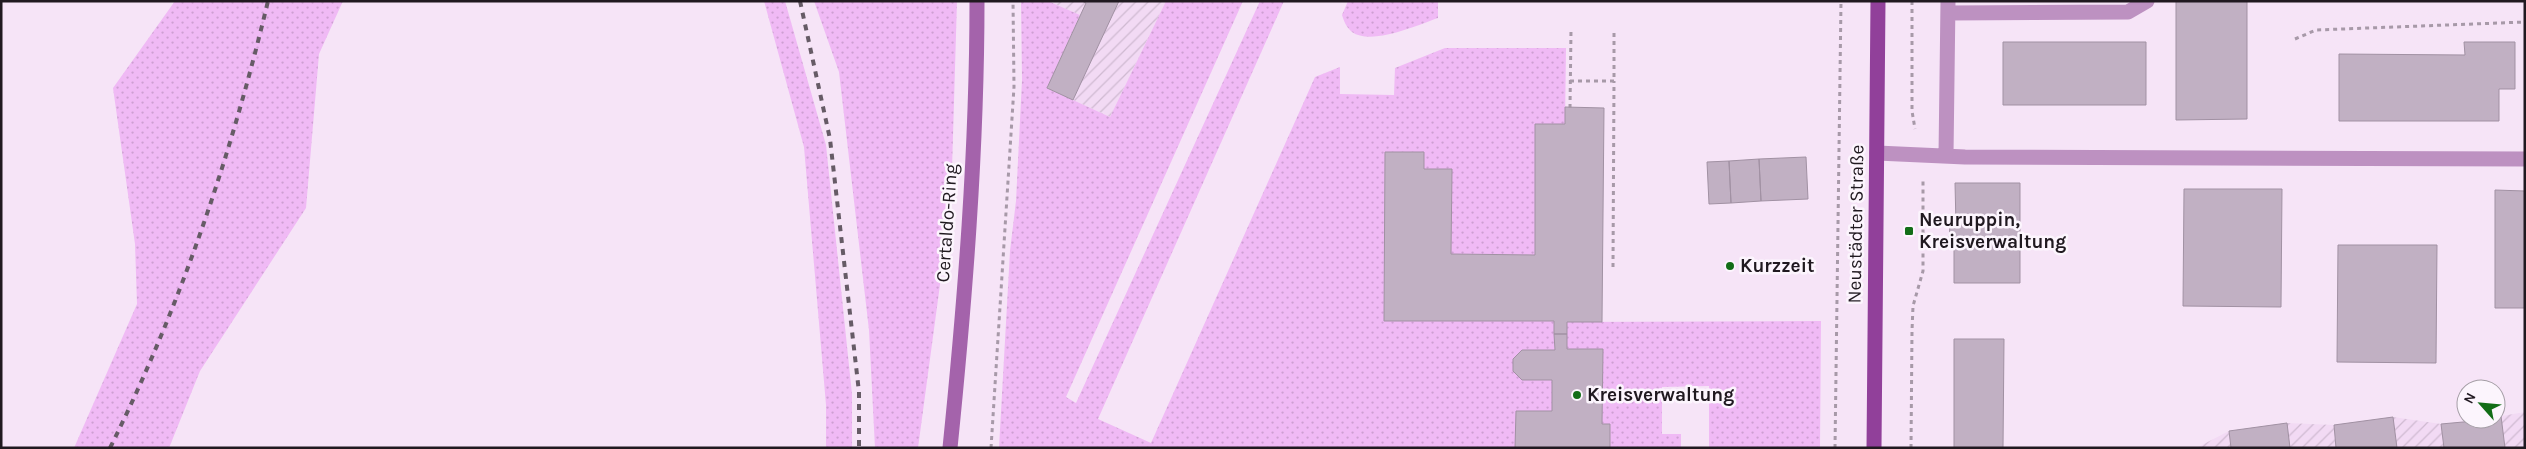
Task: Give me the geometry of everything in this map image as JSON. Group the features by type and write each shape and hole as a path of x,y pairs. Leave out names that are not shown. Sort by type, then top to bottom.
{"main road":[{"name":"Certaldo-Ring","path":"950,448 969,216 977,70 976,1"},
{"name":"Neustädter Straße","path":"1874,448 1878,1"}],"lane":[{"path":"1946,155 1948,7 2128,12 2147,1"},
{"path":"1877,153 1920,155 2525,159"}],"path":[{"path":"991,448 1014,87 1013,1"},
{"path":"1835,448 1841,1"},
{"path":"1911,448 1913,306 1922,272 1923,178 1912,111 1912,1"},
{"path":"2295,39 2316,30 2525,22"},
{"path":"1570,30 1570,108"},
{"path":"1613,267 1614,31"},
{"path":"1570,81 1614,81"}],"shaded area":[{"path":"175,1 343,1 319,54 306,208 200,371 169,448 74,448 137,304 135,244 113,88"},
{"path":"764,1 785,1 826,145 852,394 852,448 826,448 826,405 804,147"},
{"path":"814,1 957,1 951,203 918,448 875,448 869,330 839,72"},
{"path":"1021,1 1048,1 1080,15 1047,88 1110,117 1166,1 1243,1 1066,397 1076,403 1260,1 1284,1 1098,419 1151,443 1315,77 1340,67 1340,94 1394,95 1395,68 1445,48 1566,48 1565,124 1535,124 1535,255 1451,254 1452,169 1424,169 1423,152 1385,152 1384,320 1554,321 1555,350 1522,350 1513,359 1513,371 1522,380 1552,380 1552,411 1515,448 999,448 1010,251 1016,201 1022,80"},
{"path":"1048,1 1166,1 1110,117 1047,88 1080,15"},
{"path":"1348,1 1438,1 1438,18 1382,36 1360,36 1350,30 1342,15"},
{"path":"1821,321 1820,448 1709,448 1709,386 1662,387 1662,434 1681,434 1681,448 1610,448 1602,424 1603,349 1567,349 1567,322"},
{"path":"2525,412 2525,448 2196,448 2229,431 2287,423 2334,425 2393,417 2441,424 2456,423 2456,429 2506,429 2506,415"}],"building":[{"path":"1082,1 1119,1 1073,100 1047,88 1086,3"},
{"path":"2176,1 2247,1 2247,119 2176,120"},
{"path":"2003,42 2146,42 2146,105 2003,105"},
{"path":"2464,42 2515,42 2515,89 2499,89 2499,121 2339,121 2339,54 2465,55"},
{"path":"1565,107 1604,108 1602,322 1567,322 1567,334 1554,334 1554,321 1384,321 1385,152 1424,152 1424,169 1452,169 1451,254 1535,255 1535,124 1565,124"},
{"path":"1806,157 1808,199 1761,201 1759,159"},
{"path":"1759,159 1761,201 1731,203 1729,161"},
{"path":"1729,161 1731,203 1709,204 1707,162"},
{"path":"1955,183 2020,183 2020,283 1954,283 1954,240 1949,240 1950,225 1956,225"},
{"path":"2184,189 2282,189 2281,307 2183,306"},
{"path":"2495,190 2525,191 2525,308 2495,308"},
{"path":"2338,245 2437,245 2436,363 2337,362"},
{"name":"Kreisverwaltung","path":"1554,334 1567,334 1567,349 1603,349 1602,424 1610,424 1610,448 1515,448 1516,411 1552,411 1552,380 1522,380 1513,371 1513,359 1522,350 1555,350"},
{"path":"1954,339 2004,339 2003,448 1954,448"},
{"path":"2393,417 2397,448 2336,448 2334,425"},
{"path":"2287,423 2290,448 2231,448 2229,431"},
{"path":"2456,423 2456,429 2503,429 2505,448 2444,448 2441,424"}],"railway":[{"path":"110,448 159,340 202,229 238,116 268,1"},
{"path":"800,1 830,139 859,392 859,448"}],"place":[{"name":"Neuruppin, Kreisverwaltung","path":"1909,231"},
{"name":"Kurzzeit","path":"1730,266"},
{"name":"Kreisverwaltung","path":"1577,395"}]}
